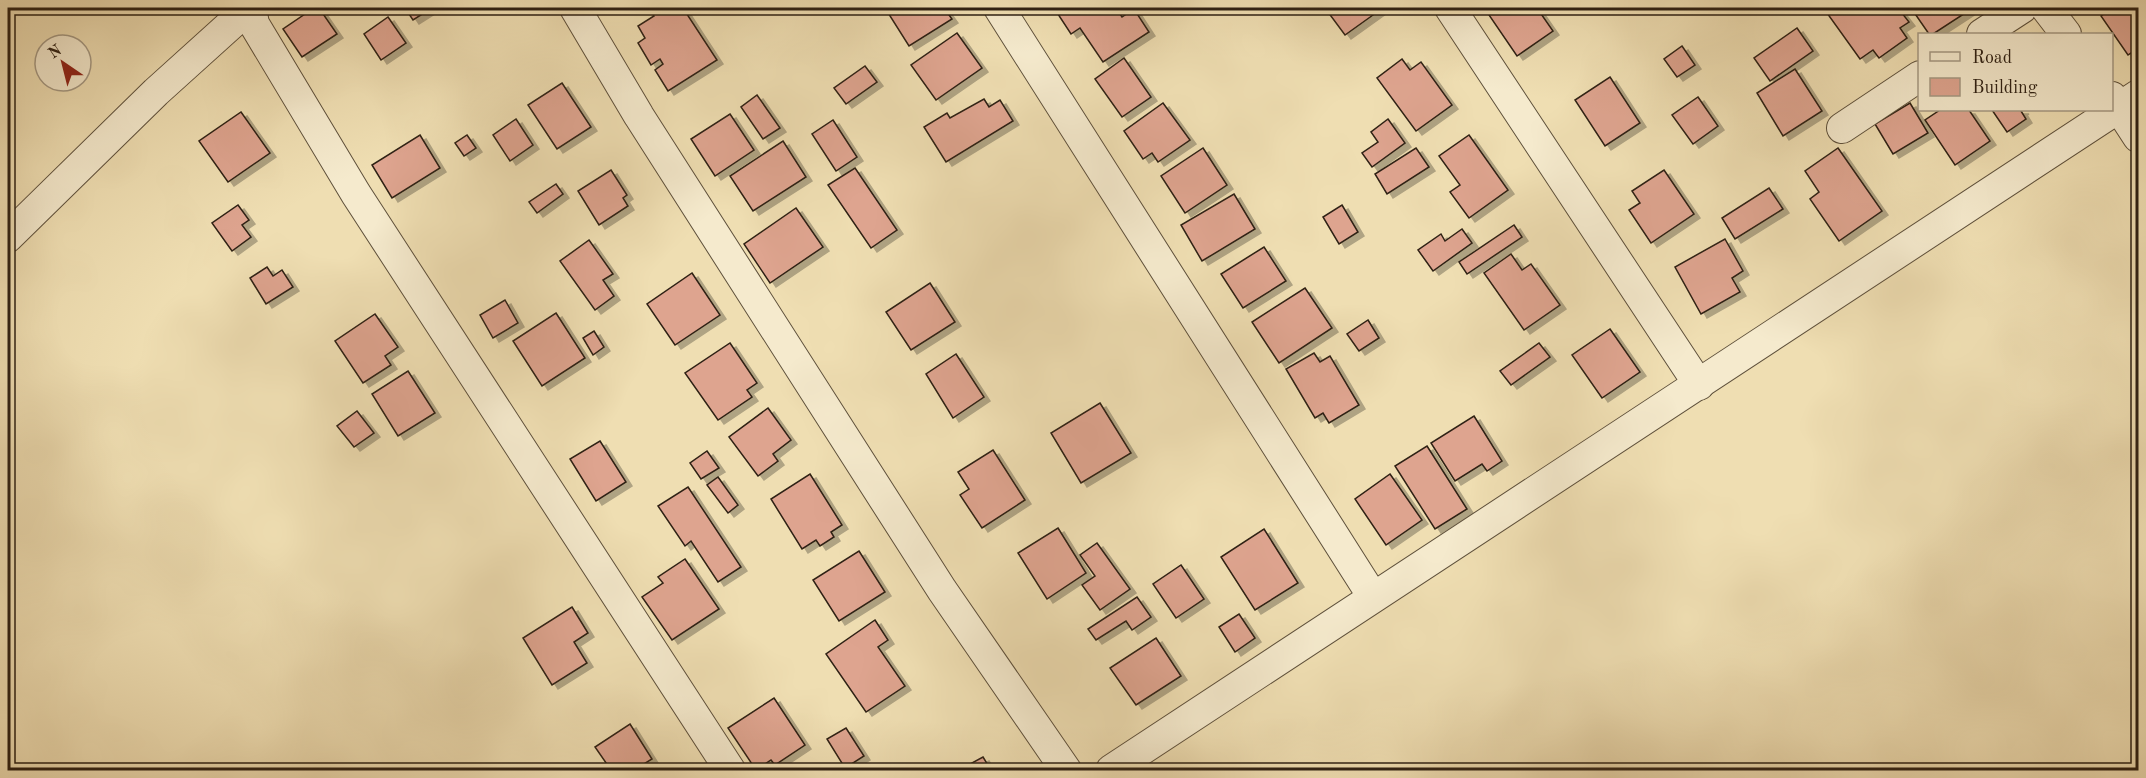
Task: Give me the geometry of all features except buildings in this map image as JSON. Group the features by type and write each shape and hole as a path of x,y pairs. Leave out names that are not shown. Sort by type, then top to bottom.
{"street":[{"path":"8,237 156,92 250,8 254,24 356,194 730,771"},
{"path":"574,8 639,116 942,590 1066,771"},
{"path":"999,8 1373,597"},
{"path":"1450,8 1699,385"},
{"path":"1984,33 2022,8"},
{"path":"2046,8 2065,33"},
{"path":"1842,128 1918,77"},
{"path":"2123,100 2139,137"},
{"path":"1111,771 1699,385 2107,111"}]}
